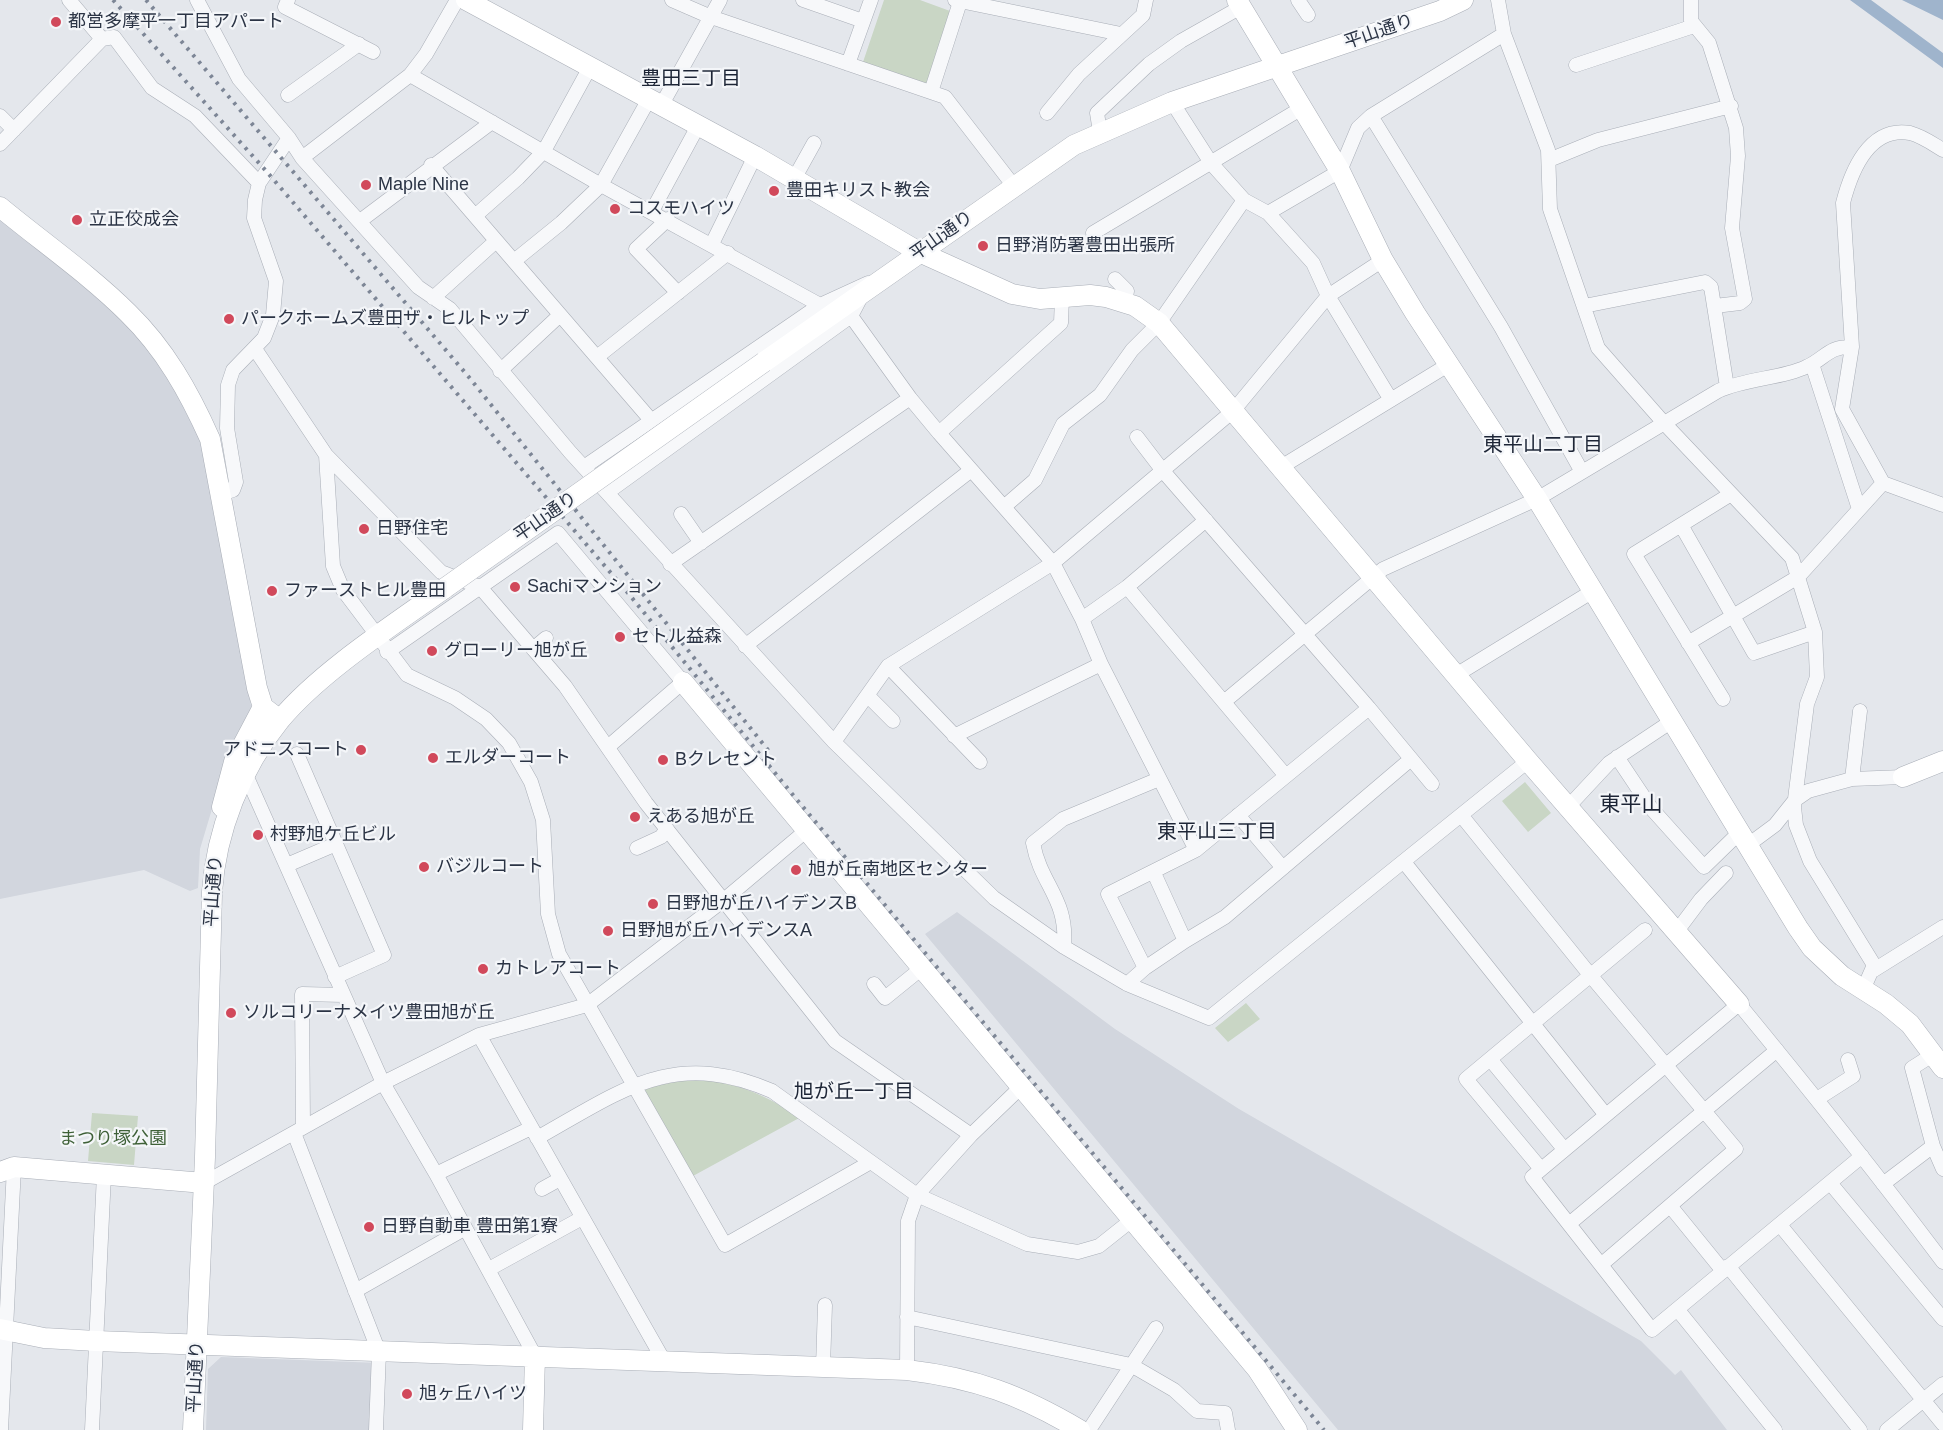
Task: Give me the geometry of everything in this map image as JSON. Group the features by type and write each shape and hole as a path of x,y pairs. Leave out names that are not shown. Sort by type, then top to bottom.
{"street":[{"path":"69,0 108,38 152,88 195,116 259,183"},
{"path":"197,0 239,79 290,138 302,158 418,287 450,309 501,371 670,564 834,742 994,898 1064,947 1127,984 1209,1018 1528,761"},
{"path":"288,0 285,7 373,52"},
{"path":"302,158 410,75 426,54 458,0"},
{"path":"672,0 711,17 945,97 1013,185"},
{"path":"514,261 561,223 601,185 720,0"},
{"path":"803,0 863,21"},
{"path":"848,64 871,0"},
{"path":"1047,112 1079,74 1143,15 1146,0"},
{"path":"1298,0 1308,15"},
{"name":"平山通り","path":"193,1430 204,1183 213,864 221,831 246,775 280,720 314,687 382,645 445,588 1013,185 1074,145 1172,102 1440,11 1463,0"},
{"path":"1498,0 1504,34 1548,150 1550,209 1603,358 1792,558 1815,632 1817,677 1807,704 1795,800 1796,825 1810,861 1874,965 1874,970"},
{"path":"1691,0 1691,21 1709,43 1731,106 1739,142 1732,228 1745,299 1740,303 1715,306"},
{"path":"931,92 958,1 1121,34"},
{"path":"476,2 590,67 755,156 919,252 1012,294 1040,299 1090,295 1125,302 1147,313 1159,323 1528,761 1739,1004 1817,1099 1943,1262"},
{"path":"1100,132 1097,112 1149,64 1239,4 1340,171 1383,260 1448,365 1536,498 1812,948 1842,976 1910,1024 1938,1061 1912,1068 1933,1146 1943,1169"},
{"path":"1576,65 1694,26"},
{"path":"1268,213 1340,171 1358,128 1371,116 1504,34"},
{"path":"0,144 108,38"},
{"path":"288,95 359,44"},
{"path":"475,216 544,151 590,67"},
{"path":"410,75 601,185 668,219 820,305"},
{"path":"1172,102 1210,163 1244,200 1268,213 1313,263 1328,296 1391,400"},
{"path":"1549,160 1598,140 1731,106"},
{"path":"1093,233 1302,108"},
{"path":"0,116 14,130"},
{"path":"1371,116 1501,327 1582,472"},
{"path":"360,221 431,165 492,122"},
{"path":"652,211 698,126"},
{"path":"1943,150 1910,134 1888,135 1868,149 1849,183 1843,203 1852,347 1842,409 1883,483 1943,505"},
{"path":"221,494 233,490 236,482 227,428 230,376 264,338 273,315 276,281 254,218 259,183 290,138"},
{"path":"794,179 814,143"},
{"path":"712,244 755,156"},
{"path":"431,165 650,419"},
{"path":"1005,506 1035,480 1063,424 1100,395 1132,350 1159,323 1244,200"},
{"path":"0,207 128,312 168,359 193,401 210,439 257,688 263,707 280,720"},
{"path":"668,219 636,249 678,293"},
{"path":"433,298 496,241"},
{"path":"597,357 728,253"},
{"path":"834,742 888,666 1053,563 1233,411 1328,296 1383,260"},
{"path":"584,467 650,419 722,373 820,305 845,291 885,276"},
{"path":"1115,279 1127,291 1125,302"},
{"path":"1584,306 1705,282 1711,287 1715,306 1727,387"},
{"path":"608,492 851,316 855,305 866,290"},
{"path":"939,433 1061,323 1062,297"},
{"path":"501,371 560,315"},
{"path":"851,316 910,399 970,471 1005,506 1053,563 1082,619 1101,664 1196,850"},
{"path":"1225,701 1373,576 1536,498 1727,387 1812,364 1833,348 1852,347"},
{"path":"255,349 326,455 441,572 480,587 565,686 646,802 835,1041 971,1135"},
{"path":"1812,364 1859,509"},
{"path":"1281,467 1448,365"},
{"path":"722,373 739,396"},
{"path":"670,564 910,399"},
{"path":"1137,437 1163,471 1432,784"},
{"path":"326,455 333,566 343,590 382,645 407,675 455,698 486,719 509,743 523,764 540,804 543,820 546,896 552,936 567,971 725,1245 869,1163"},
{"path":"745,646 970,471"},
{"path":"1688,643 1798,577 1883,483"},
{"path":"1723,699 1634,554 1731,494"},
{"path":"681,514 701,543"},
{"path":"1082,619 1127,587 1206,520"},
{"path":"1681,525 1754,653 1815,632"},
{"path":"382,645 480,587 558,534 1257,1369 1297,1430"},
{"path":"1127,587 1286,776"},
{"path":"1456,675 1593,591"},
{"path":"533,649 546,638"},
{"path":"954,736 1101,664"},
{"path":"888,666 980,762"},
{"path":"609,746 683,682"},
{"path":"868,696 893,721"},
{"path":"221,831 222,798 234,762 263,707"},
{"path":"1144,968 1108,894 1196,850 1369,708"},
{"path":"1852,779 1860,711"},
{"path":"1568,807 1617,757 1672,721"},
{"path":"297,754 384,955 336,977"},
{"path":"1617,757 1651,808 1704,867 1744,839 1775,825 1795,800 1808,791 1852,779 1903,777 1943,761"},
{"path":"1127,984 1144,968 1225,917 1411,759"},
{"path":"246,775 382,1083 436,1173 464,1229 489,1269 535,1356 533,1430"},
{"path":"1064,947 1065,925 1058,899 1037,864 1033,843 1063,819 1159,779"},
{"path":"1238,815 1283,868"},
{"path":"1461,815 1591,976 1736,1149 1602,1264"},
{"path":"636,848 661,837 667,829"},
{"path":"1,1430 7,1169 104,1174 204,1183 382,1083 479,1035 588,1005 725,899 807,830"},
{"path":"287,865 336,844"},
{"path":"1404,862 1605,1114"},
{"path":"1154,873 1185,942"},
{"path":"1677,931 1701,899 1726,873"},
{"path":"1863,990 1874,970 1943,927"},
{"path":"1541,1169 1466,1079 1646,930"},
{"path":"874,984 885,998 922,968"},
{"path":"343,995 303,994 298,1130 379,1352 376,1430"},
{"path":"1739,1004 1532,1177 1652,1330 1862,1156"},
{"path":"479,1035 664,1361"},
{"path":"1569,1224 1777,1050"},
{"path":"1490,1059 1564,1149"},
{"path":"1817,1099 1853,1076 1848,1060"},
{"path":"436,1173 534,1133 632,1085 659,1077 687,1073 750,1082 771,1091 916,1195 1027,1244 1052,1250 1078,1252 1099,1246 1133,1219"},
{"path":"907,1370 908,1221 916,1195 971,1135 1021,1088"},
{"path":"1883,1184 1933,1146"},
{"path":"92,1430 104,1174"},
{"path":"542,1190 560,1179"},
{"path":"1831,1184 1943,1319"},
{"path":"1671,1206 1860,1430"},
{"path":"489,1269 582,1218"},
{"path":"1780,1226 1943,1424"},
{"path":"355,1291 464,1229"},
{"path":"822,1367 825,1305"},
{"path":"1677,1309 1775,1430"},
{"path":"907,1317 1131,1365 1174,1390 1197,1411 1229,1412 1228,1430"},
{"path":"1089,1430 1156,1328"},
{"path":"2,1329 44,1338 96,1341 907,1370 975,1381 1022,1398 1080,1430"},
{"path":"1887,1430 1943,1384"},
{"path":"1279,1405 1285,1430"}],"shaded area":[{"path":"0,217 114,312 147,346 162,365 191,418 203,446 252,711 218,789 200,849 198,888 190,891 144,870 0,899"},
{"path":"957,912 1115,1029 1239,1109 1641,1341 1675,1375 1681,1370 1727,1430 1338,1430 925,934"},
{"path":"221,1357 379,1363 376,1430 206,1430 208,1369"}],"green space":[{"path":"884,0 920,0 950,11 930,85 862,65"},
{"path":"1525,782 1551,813 1528,832 1502,801"},
{"path":"1246,1003 1260,1019 1228,1042 1215,1028"},
{"path":"686,1079 719,1082 746,1089 801,1117 693,1176 643,1089"},
{"name":"まつり塚公園","path":"92,1113 138,1116 134,1165 88,1161"}],"water":[{"path":"1850,0 1871,0 1943,53 1943,68"},
{"path":"1902,0 1943,0 1943,20"}],"railway":[{"path":"113,0 267,172 628,593 793,795 1324,1430"},
{"path":"146,0 468,376 772,755"}],"place":[{"name":"都営多摩平一丁目アパート","path":"56,22"},
{"name":"Maple Nine","path":"366,185"},
{"name":"豊田キリスト教会","path":"774,191"},
{"name":"コスモハイツ","path":"615,209"},
{"name":"立正佼成会","path":"77,220"},
{"name":"日野消防署豊田出張所","path":"983,246"},
{"name":"パークホームズ豊田ザ・ヒルトップ","path":"229,319"},
{"name":"日野住宅","path":"364,529"},
{"name":"Sachiマンション","path":"515,587"},
{"name":"ファーストヒル豊田","path":"272,591"},
{"name":"セトル益森","path":"620,637"},
{"name":"グローリー旭が丘","path":"432,651"},
{"name":"アドニスコート","path":"361,750"},
{"name":"エルダーコート","path":"433,758"},
{"name":"Bクレセント","path":"663,760"},
{"name":"えある旭が丘","path":"635,817"},
{"name":"村野旭ケ丘ビル","path":"258,835"},
{"name":"バジルコート","path":"424,867"},
{"name":"旭が丘南地区センター","path":"796,870"},
{"name":"日野旭が丘ハイデンスB","path":"653,904"},
{"name":"日野旭が丘ハイデンスA","path":"608,931"},
{"name":"カトレアコート","path":"483,969"},
{"name":"ソルコリーナメイツ豊田旭が丘","path":"231,1013"},
{"name":"日野自動車 豊田第1寮","path":"369,1227"},
{"name":"旭ヶ丘ハイツ","path":"407,1394"}],"district":[{"name":"豊田三丁目","path":"691,79"},
{"name":"東平山二丁目","path":"1543,445"},
{"name":"東平山","path":"1631,805"},
{"name":"東平山三丁目","path":"1217,832"},
{"name":"旭が丘一丁目","path":"854,1092"}]}
